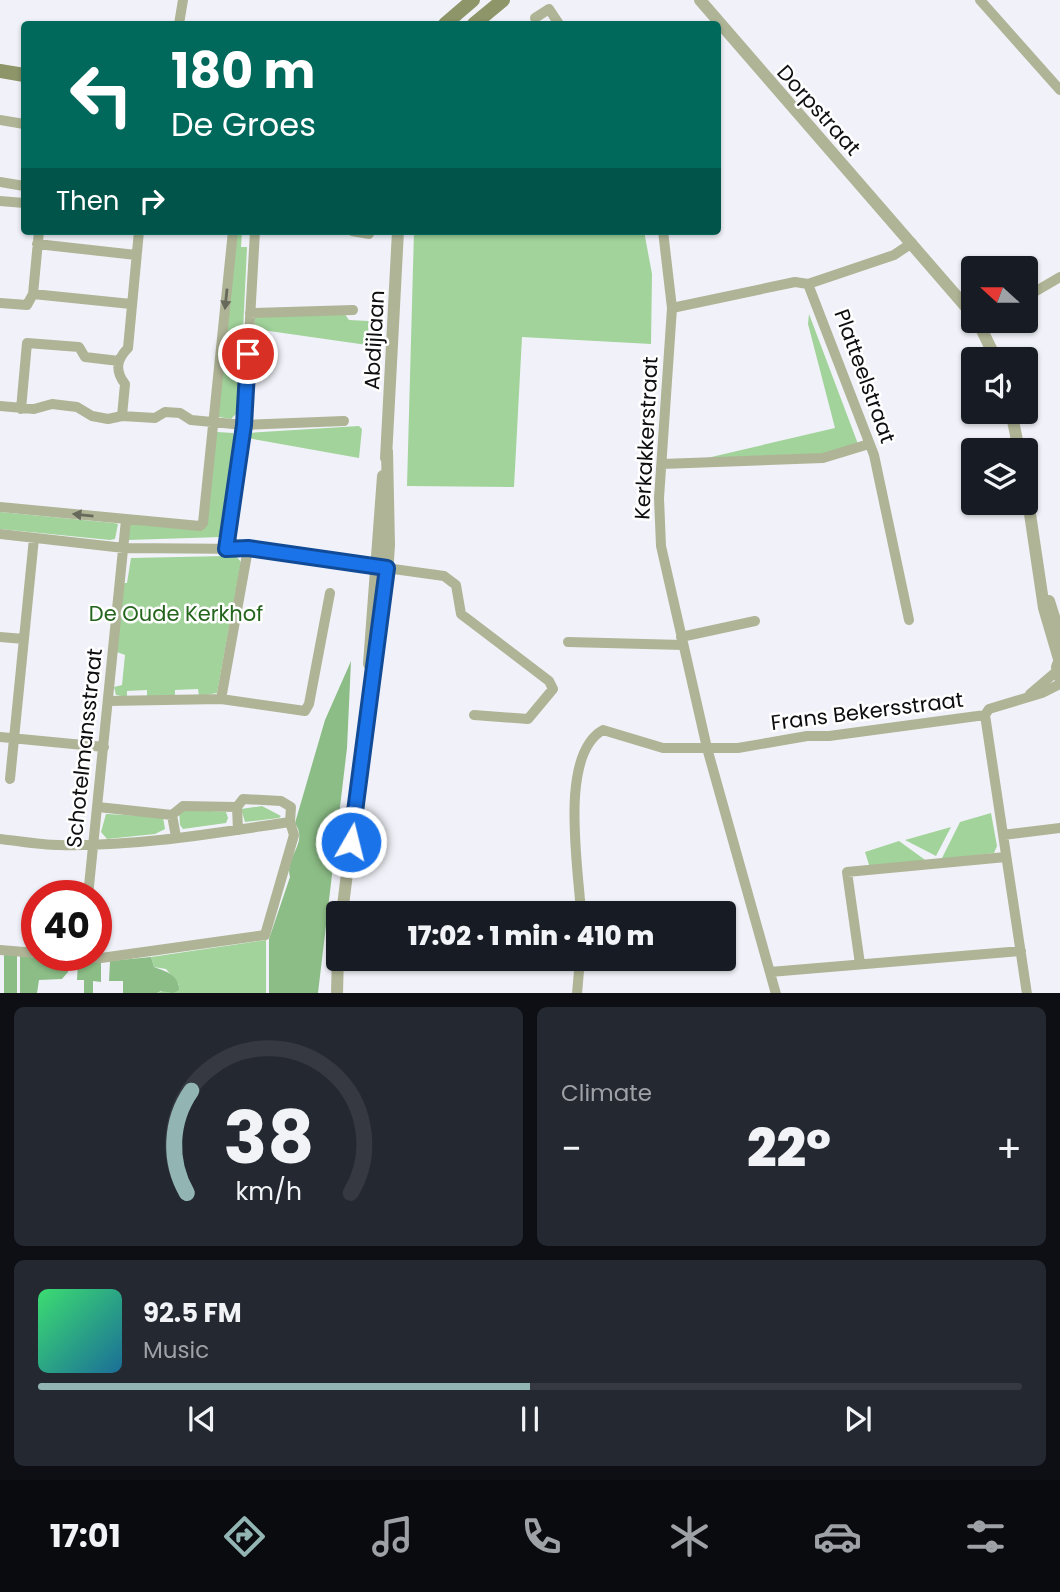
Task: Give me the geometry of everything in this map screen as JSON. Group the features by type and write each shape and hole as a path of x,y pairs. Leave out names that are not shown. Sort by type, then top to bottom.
{"main road":[{"path":"448,21 472,0"},
{"path":"478,21 503,0"},
{"path":"0,71 21,74"}],"street":[{"path":"180,21 183,0"},
{"name":"Dorpstraat","path":"700,0 718,21"},
{"path":"980,0 1060,90"},
{"path":"535,18 549,9 557,21"},
{"name":"Dorpstraat","path":"721,24 961,298"},
{"path":"0,120 21,124"},
{"path":"0,183 21,186"},
{"path":"0,201 21,203"},
{"path":"0,303 27,305 33,294 38,235"},
{"path":"122,416 125,384 118,374 119,361 128,348 138,235"},
{"path":"0,507 200,526 203,523 233,235"},
{"path":"226,549 244,425 255,235"},
{"name":"Abdijlaan","path":"344,901 371,678 369,645 382,567 381,491 387,451 398,235"},
{"name":"Kerkakkerstraat","path":"663,235 672,308 662,464 661,547 707,748 776,993"},
{"path":"672,308 795,282 808,284 884,259 912,243"},
{"path":"37,244 136,255"},
{"path":"1038,290 1060,277"},
{"name":"Platteelstraat","path":"808,284 874,455 909,620"},
{"path":"33,294 131,304"},
{"path":"250,313 353,310"},
{"path":"21,409 27,344 79,347 85,357 119,361"},
{"path":"4,407 44,408 52,404 77,407 101,418 155,418 165,412 180,413 191,420 244,425 344,421"},
{"path":"662,464 823,458 869,444"},
{"path":"1031,515 1049,633 1059,670"},
{"name":"Schotelmansstraat","path":"90,880 126,520"},
{"path":"0,534 124,548 248,548 451,579 459,594 461,614 549,681 553,689 528,719 474,715"},
{"path":"10,779 34,538"},
{"path":"221,699 248,548"},
{"path":"1043,588 1060,636"},
{"path":"108,702 221,699 305,710 309,704 330,593"},
{"path":"568,642 643,645 682,641 755,621"},
{"path":"0,637 24,639"},
{"name":"Frans Bekersstraat","path":"580,901 575,795 582,760 595,735 603,730 663,748 756,746 807,736 829,736 985,715 989,709 1027,697 1059,670"},
{"path":"985,715 1027,993"},
{"path":"0,737 104,747"},
{"path":"112,955 172,950 265,935 294,835 290,822 291,807 281,801 243,799 237,807 238,830"},
{"path":"98,807 172,815 183,806 237,807"},
{"path":"172,815 176,836"},
{"path":"0,839 58,845 94,844 238,830 290,822"},
{"path":"1003,835 1060,828"},
{"path":"860,964 847,872 1006,857"},
{"path":"0,950 21,952"},
{"path":"770,972 1021,951"},
{"path":"330,993 335,971"},
{"path":"337,971 337,993"},
{"path":"577,993 579,971"}],"green space":[{"path":"235,235 242,235 241,247 247,247 243,331 237,331 236,346 242,347 242,352 235,352 233,378 240,379 239,411 231,419 214,416"},
{"path":"414,235 645,235 652,274 651,344 522,337 514,487 407,486"},
{"path":"344,313 349,320 369,321 367,345 255,329 255,317"},
{"path":"809,314 858,444 818,455 707,458 835,428 808,324"},
{"path":"359,426 362,429 359,458 247,438 248,433"},
{"path":"217,432 233,433 236,439 221,537 128,540 130,524 197,530"},
{"path":"0,512 118,524 115,539 110,540 0,529"},
{"name":"De Oude Kerkhof","path":"236,556 241,562 217,693 199,696 198,689 175,690 175,696 147,697 147,690 127,691 127,697 116,695 114,687 122,685 125,655 117,652 124,583 127,583 131,558"},
{"path":"351,661 347,748 329,901 326,901 326,925 318,993 269,993 269,939 290,877 290,863 298,844 299,831 295,823 325,720"},
{"path":"262,806 281,816 245,822 241,809"},
{"path":"179,809 226,812 228,818 226,823 183,829 180,825"},
{"path":"991,813 997,846 994,853 941,860 960,822"},
{"path":"106,814 163,817 165,829 155,834 107,839 101,832"},
{"path":"951,827 936,856 905,840"},
{"path":"899,841 928,862 870,868 865,852"},
{"path":"266,940 266,993 157,993 179,985 166,969 154,967 151,957"},
{"path":"4,954 17,956 17,993 4,993"},
{"path":"20,956 21,971 68,971 62,979 39,980 37,993 20,993"},
{"path":"151,957 154,967 174,977 179,990 173,993 123,993 123,981 109,981 112,961"},
{"path":"77,971 101,971 101,982 93,981 93,993 84,993 84,980 77,980"}],"route":[{"path":"248,354 244,425 226,549 248,548 387,568 351,842"}]}
